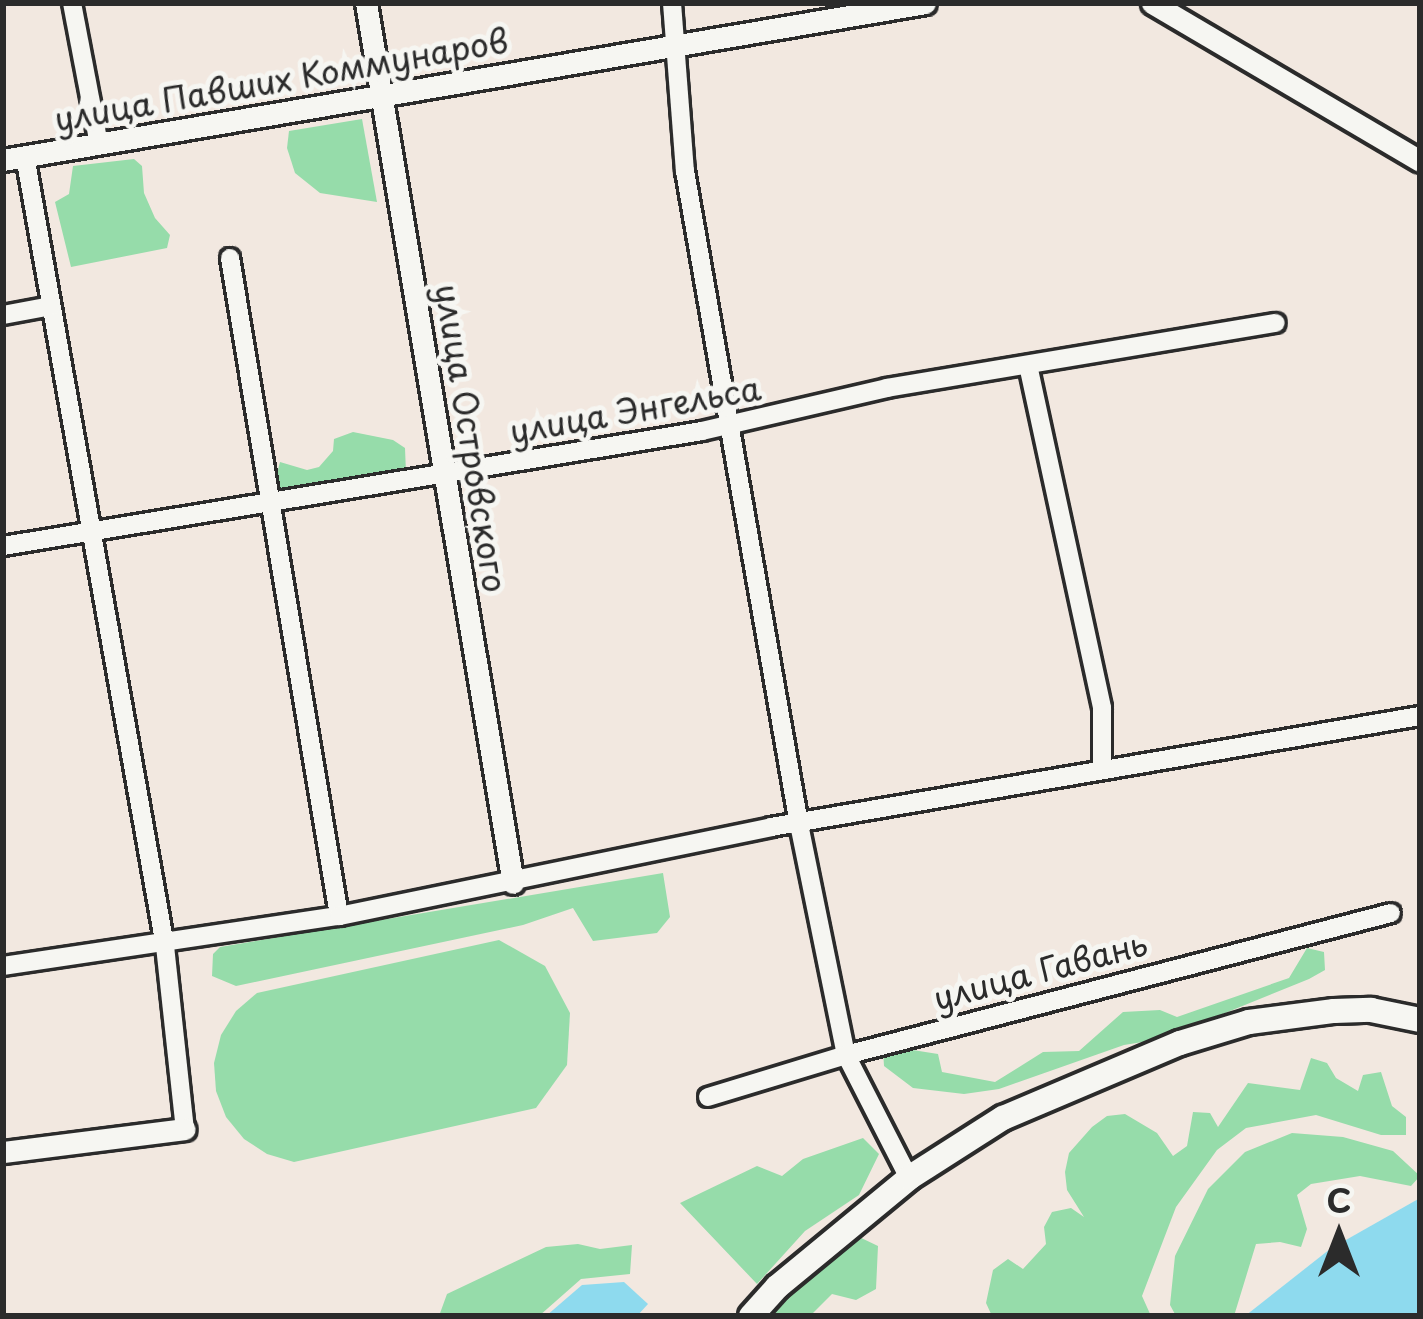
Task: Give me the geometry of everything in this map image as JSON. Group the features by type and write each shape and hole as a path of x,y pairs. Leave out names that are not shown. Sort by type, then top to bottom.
{"main road":[{"path":"751,1316 777,1287 909,1178 1004,1118 1197,1038 1290,1014 1372,1010 1420,1020"}],"street":[{"path":"72,3 99,144"},
{"name":"улица Островского","path":"366,3 512,883"},
{"path":"672,3 685,171 799,824 846,1055 909,1178"},
{"name":"улица Павших Коммунаров","path":"14,158 925,3"},
{"path":"1151,3 1420,161"},
{"path":"3,1152 185,1129 165,946 93,531 50,306 14,158"},
{"path":"230,258 339,916"},
{"path":"3,315 50,306"},
{"name":"улица Энгельса","path":"3,546 728,426 887,388 1276,323"},
{"path":"1028,364 1102,708 1102,770"},
{"path":"3,966 165,946 339,916 799,824 1420,716"},
{"name":"улица Гавань","path":"708,1097 846,1055 1391,913"}],"green space":[{"path":"362,119 377,202 320,193 295,173 287,148 289,131"},
{"path":"134,159 142,166 144,193 155,218 170,235 167,248 71,267 55,202 69,194 73,166"},
{"path":"353,432 393,440 405,448 406,473 281,489 274,485 280,462 307,470 319,467 333,451 334,439"},
{"path":"663,873 670,917 657,933 593,941 573,908 523,925 236,986 212,976 213,954 220,947"},
{"path":"499,940 545,966 570,1013 567,1065 536,1108 294,1162 267,1154 244,1139 226,1117 216,1091 214,1063 221,1035 236,1011 257,993"},
{"path":"1307,948 1324,952 1325,970 1309,979 1161,1039 1124,1045 999,1089 964,1094 913,1088 884,1066 883,1050 900,1048 938,1054 942,1072 995,1082 1043,1052 1079,1051 1123,1012 1160,1010 1177,1017 1289,978"},
{"path":"1311,1058 1327,1063 1336,1078 1358,1091 1363,1075 1381,1072 1392,1106 1406,1117 1406,1135 1381,1135 1316,1115 1246,1128 1217,1150 1176,1207 1142,1296 1151,1316 992,1316 986,1303 993,1270 1008,1259 1023,1269 1046,1244 1044,1227 1052,1212 1071,1208 1084,1217 1067,1190 1065,1172 1069,1153 1092,1127 1107,1116 1125,1114 1157,1133 1173,1156 1187,1146 1193,1112 1210,1113 1218,1127 1248,1083 1300,1090"},
{"path":"1292,1133 1343,1137 1393,1151 1420,1176 1411,1186 1360,1176 1311,1184 1297,1195 1307,1229 1301,1247 1256,1244 1234,1316 1176,1316 1170,1305 1175,1256 1208,1189 1245,1152"},
{"path":"863,1138 879,1154 859,1195 805,1231 757,1284 680,1203 757,1166 782,1176 803,1159"},
{"path":"855,1235 878,1246 876,1289 856,1300 832,1294 810,1316 769,1316 785,1293"},
{"path":"578,1244 600,1249 632,1245 630,1274 581,1279 539,1316 439,1316 447,1294 546,1247"}],"water":[{"path":"1420,1198 1420,1316 1245,1316 1330,1249"},
{"path":"624,1282 648,1304 637,1316 546,1316 582,1285"}]}
